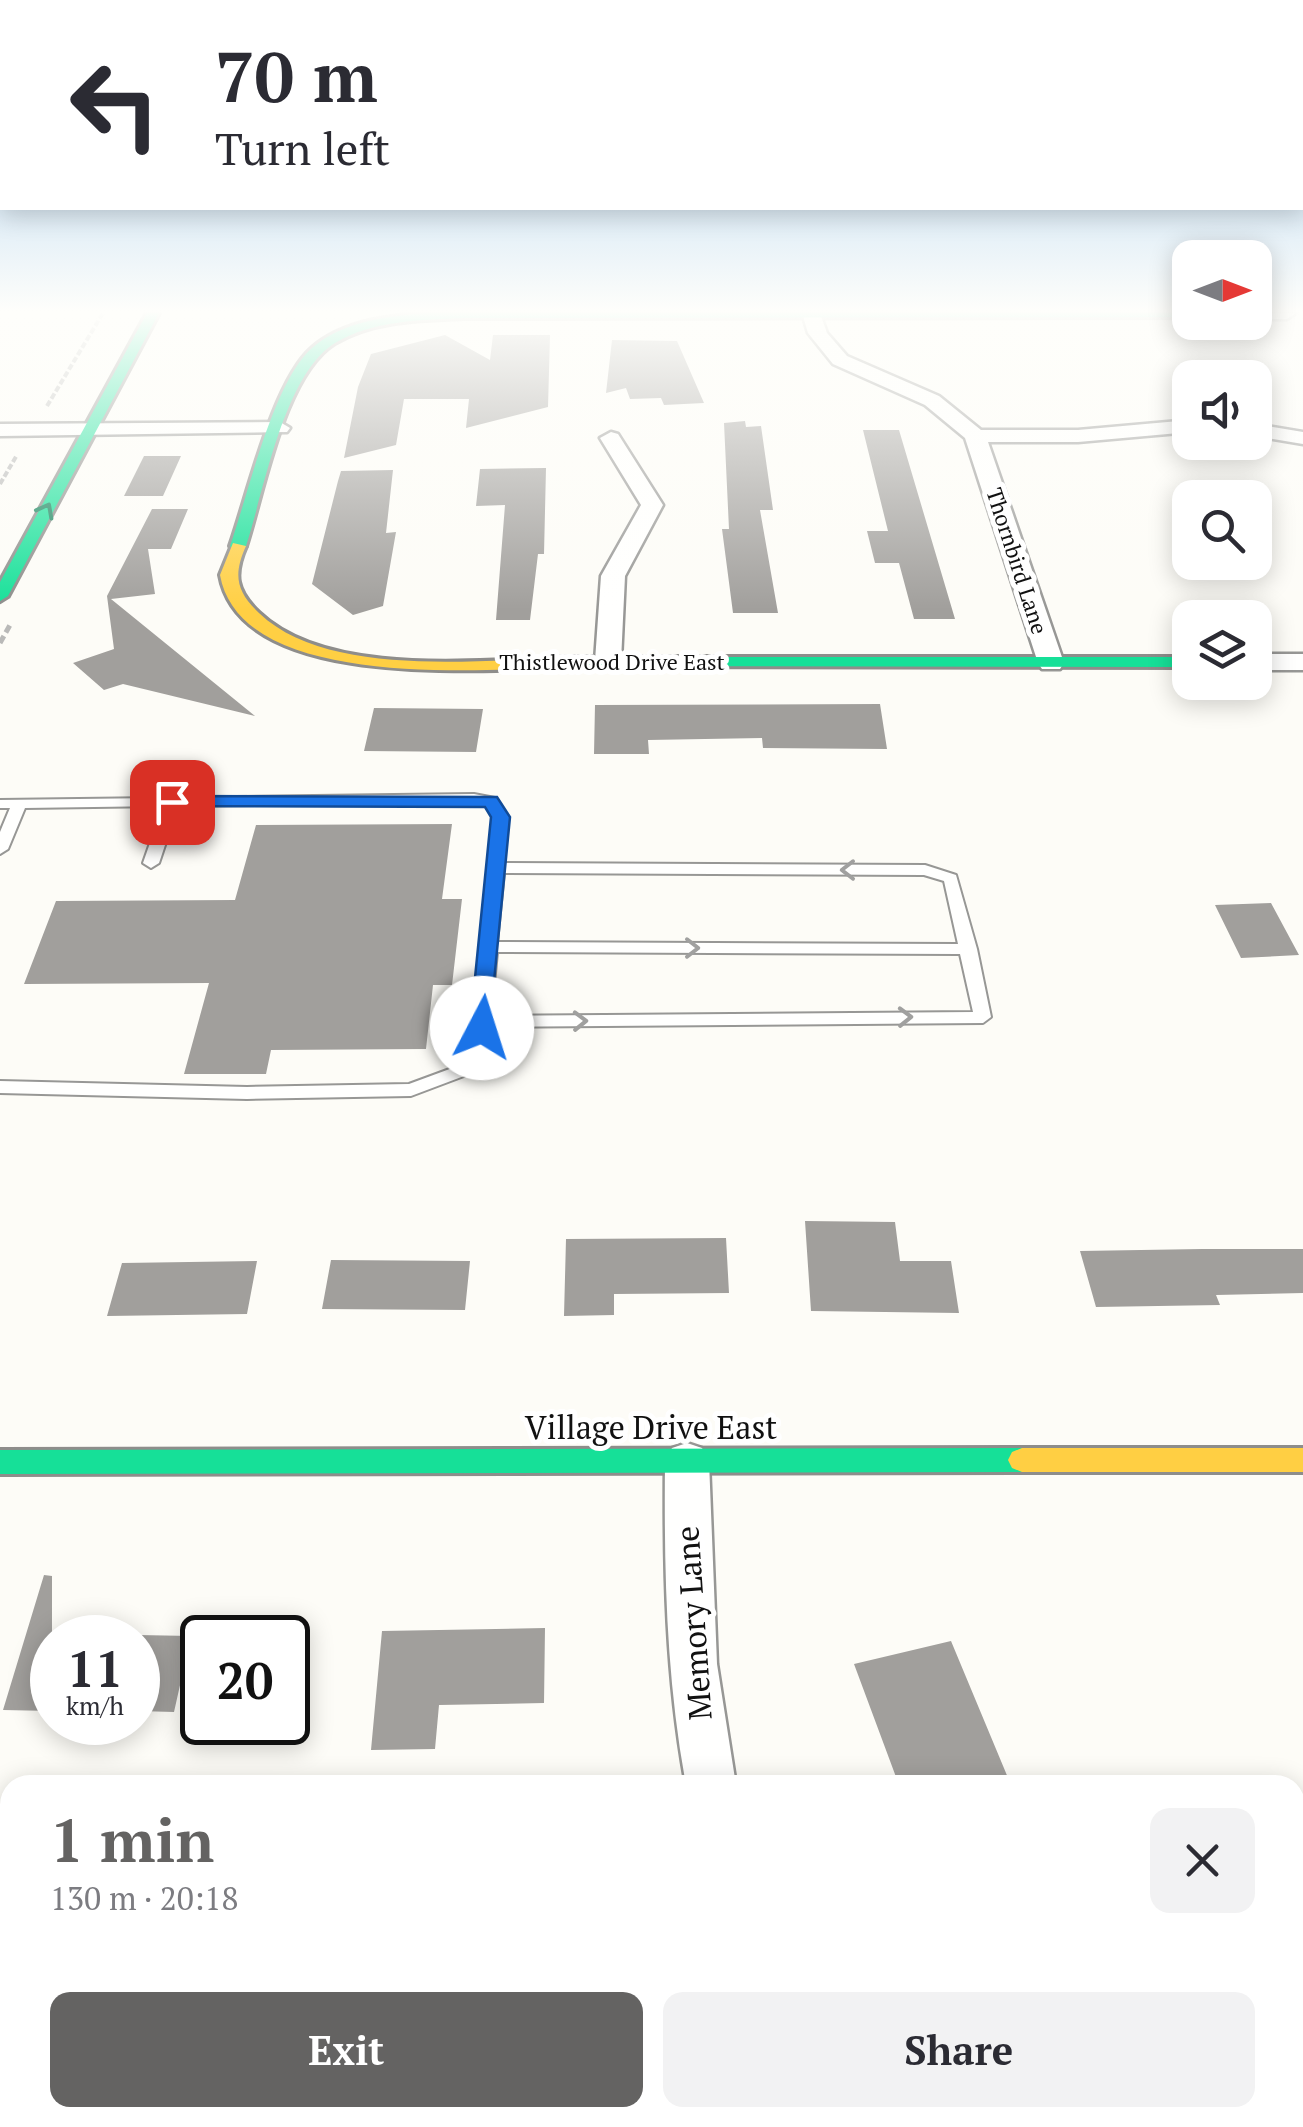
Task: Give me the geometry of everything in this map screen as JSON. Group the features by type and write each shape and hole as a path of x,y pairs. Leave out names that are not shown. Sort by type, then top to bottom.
{"street":[{"path":"36,461 74,412"},
{"name":"Thistlewood Drive East","path":"286,412 228,575 238,608 252,621 296,644 379,662 1172,662"},
{"path":"950,412 975,436 1078,436 1172,428"},
{"path":"0,596 62,427"},
{"path":"0,430 280,428"},
{"path":"1272,433 1303,438"},
{"name":"Thornbird Lane","path":"975,436 1051,663"},
{"path":"608,661 614,576 652,506 611,438"},
{"path":"1272,662 1303,662"},
{"name":"Village Drive East","path":"0,1462 1303,1460"},
{"name":"Memory Lane","path":"687,1461 690,1648 696,1712 709,1775"}],"lane":[{"path":"0,804 490,801 500,817 482,1022 474,1066 410,1090 247,1094 0,1086"},
{"path":"152,863 172,802"},
{"path":"0,849 20,804"},
{"path":"482,1022 983,1016 951,878 925,870 498,868"},
{"path":"489,947 969,949"}],"path":[{"path":"0,484 62,427 67,412"}],"building":[{"path":"353,412 402,412 396,445 344,458"},
{"path":"468,412 527,412 466,428"},
{"path":"745,421 746,427 761,426 773,510 760,510 778,613 733,613 722,529 729,529 724,423"},
{"path":"863,430 899,430 955,619 914,619 899,563 875,563 867,531 888,531"},
{"path":"144,456 181,456 163,496 124,496"},
{"path":"546,468 544,554 538,554 530,620 496,620 505,505 476,506 480,469"},
{"path":"393,470 386,533 396,532 383,606 353,615 312,584 338,481 341,471"},
{"path":"152,509 188,509 171,549 148,549 155,594 111,599 255,716 123,684 104,690 73,663 114,649 107,596"},
{"path":"880,704 887,749 763,748 762,738 648,740 649,754 594,754 595,705"},
{"path":"374,708 483,709 476,752 364,751"},
{"path":"452,824 442,899 462,899 452,985 433,985 426,1049 271,1050 266,1074 184,1074 209,983 24,984 56,901 235,900 256,825"},
{"path":"1271,903 1299,955 1241,958 1215,905"},
{"path":"805,1221 895,1222 900,1261 951,1261 959,1313 811,1311"},
{"path":"726,1238 729,1293 614,1294 614,1315 564,1316 566,1239"},
{"path":"1303,1249 1303,1293 1216,1295 1220,1305 1096,1307 1080,1251"},
{"path":"331,1260 470,1261 465,1310 322,1309"},
{"path":"257,1261 247,1314 107,1316 122,1263"},
{"path":"44,1575 52,1576 52,1615 32,1615"},
{"path":"30,1621 30,1711 3,1710"},
{"path":"545,1628 544,1703 439,1705 435,1749 371,1750 382,1631"},
{"path":"160,1635 180,1636 180,1685 174,1712 160,1712"},
{"path":"951,1641 1007,1775 895,1775 854,1664"}],"traffic: fast":[{"path":"0,596 99,412"},
{"path":"238,546 282,412"},
{"path":"577,662 1172,662"},
{"path":"0,1462 1022,1460"}],"traffic: slow":[{"path":"238,546 228,575 239,603 266,629 303,647 396,664 577,662"},
{"path":"1022,1460 1303,1460"}],"route":[{"path":"172,802 474,798 490,801 500,817 482,1028"}]}
